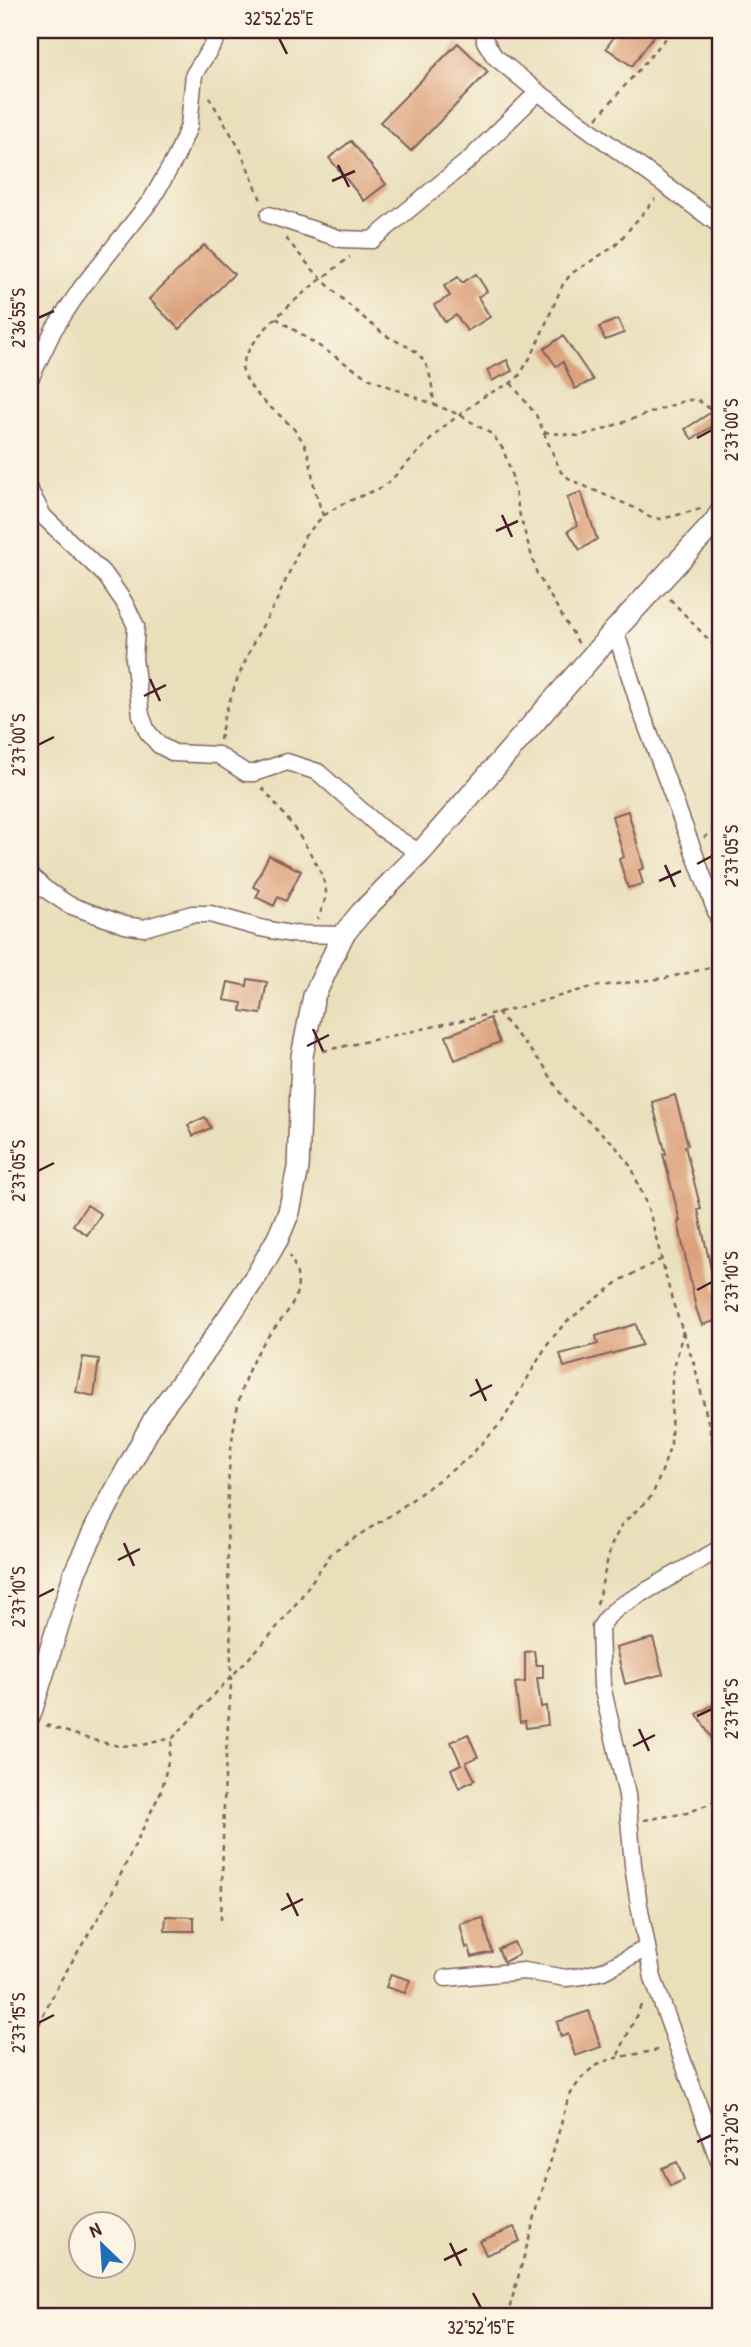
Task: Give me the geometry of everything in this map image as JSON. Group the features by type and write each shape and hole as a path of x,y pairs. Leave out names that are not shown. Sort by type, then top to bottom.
{"main road":[{"path":"36,1719 75,1572 97,1525 156,1416 207,1349 258,1273 289,1212 298,1168 302,1056 314,996 343,935 420,853 615,629 716,518"}],"street":[{"path":"30,379 54,329 82,288 152,199 176,157 189,125 194,74 222,30"},
{"path":"484,30 485,41 494,56 538,92 721,226"},
{"path":"269,215 321,234 357,241 372,240 470,159 538,92"},
{"path":"30,491 43,516 106,576 124,602 136,626 134,658 141,715 147,731 159,745 174,753 218,755 246,773 287,762 318,772 381,828 420,853"},
{"path":"615,629 641,711 721,925"},
{"path":"30,874 45,889 69,905 125,925 144,928 192,914 210,914 291,934 343,935"},
{"path":"721,1548 620,1606 608,1616 600,1628 602,1686 627,1795 633,1865 653,1979 721,2167"},
{"path":"446,1978 524,1970 566,1978 583,1976 603,1971 647,1948"}],"path":[{"path":"589,129 607,103 673,30"},
{"path":"218,755 224,717 241,670 278,598 305,536 323,516 342,504 385,486 427,442 486,395 519,376 533,353 563,284 572,273 615,246 659,195 672,189"},
{"path":"323,516 310,456 303,441 291,426 262,400 246,378 242,367 252,345 276,318 372,240"},
{"path":"276,318 368,378 460,415 493,435 503,449 511,472 520,516 537,574 588,660"},
{"path":"511,383 536,415 561,472 571,480 649,517 716,518"},
{"path":"544,432 578,436 687,400 698,401 721,417"},
{"path":"656,585 721,653"},
{"path":"246,773 282,810 308,850 324,884 324,901 311,935"},
{"path":"302,1056 592,988 666,978 721,965"},
{"path":"497,1012 544,1066 565,1101 613,1143 632,1168 650,1214 672,1300 704,1399 721,1491"},
{"path":"221,1920 226,1741 231,1678 228,1503 230,1465 241,1390 251,1365 288,1312 299,1287 292,1259 278,1237"},
{"path":"30,2043 58,1986 107,1903 162,1789 173,1738 231,1678 299,1600 332,1552 394,1513 467,1459 502,1422 548,1343 566,1322 621,1280 662,1259"},
{"path":"600,1628 597,1602 611,1546 622,1524 652,1496 671,1444 673,1377 683,1329"},
{"path":"30,1391 30,1432"},
{"path":"36,1719 89,1740 119,1746 142,1745 173,1738"},
{"path":"631,1822 687,1813 721,1800"},
{"path":"618,2056 653,1979"},
{"path":"507,2317 568,2099 575,2085 601,2062 676,2045"}],"building":[{"path":"619,30 658,30 632,66 606,48"},
{"path":"458,43 488,72 411,151 380,122"},
{"path":"351,141 386,184 364,201 329,158"},
{"path":"204,245 234,274 179,329 149,299"},
{"path":"476,274 487,291 478,297 490,317 467,331 456,315 445,322 434,305 450,296 444,286 458,277 462,283"},
{"path":"618,319 624,333 605,340 599,327"},
{"path":"563,336 593,380 575,389 563,362 556,366 544,349"},
{"path":"507,360 512,371 492,381 487,370"},
{"path":"721,406 721,421 692,439 685,429"},
{"path":"581,492 597,539 580,550 568,531 577,525 567,497"},
{"path":"628,811 644,868 639,870 643,884 628,888 619,859 624,857 612,816"},
{"path":"269,855 301,871 286,901 278,897 274,906 256,897 260,890 253,887"},
{"path":"248,979 267,982 261,1014 241,1011 242,1003 224,1000 228,982 247,986"},
{"path":"490,1018 500,1042 455,1060 446,1036"},
{"path":"675,1095 688,1145 685,1146 701,1209 698,1210 718,1301 721,1300 721,1319 702,1325 663,1154 666,1154 652,1102"},
{"path":"205,1117 211,1128 193,1136 188,1125"},
{"path":"87,1205 101,1214 87,1235 73,1225"},
{"path":"636,1324 642,1345 564,1367 560,1354 598,1344 596,1336"},
{"path":"83,1357 99,1359 94,1396 76,1392"},
{"path":"653,1638 663,1674 625,1684 616,1648"},
{"path":"534,1651 536,1665 543,1665 543,1678 537,1678 541,1707 546,1706 548,1725 526,1728 525,1721 520,1722 515,1683 525,1682 525,1652"},
{"path":"721,1700 721,1754 697,1714"},
{"path":"468,1734 478,1757 466,1762 475,1780 459,1788 451,1769 461,1764 451,1742"},
{"path":"166,1916 194,1917 194,1931 165,1931"},
{"path":"483,1918 492,1952 472,1957 469,1946 466,1948 460,1924"},
{"path":"514,1942 519,1954 504,1962 498,1949"},
{"path":"391,1974 410,1980 405,1993 386,1987"},
{"path":"589,2011 601,2047 575,2056 568,2034 561,2037 557,2022"},
{"path":"677,2162 684,2180 670,2186 662,2168"},
{"path":"514,2227 520,2241 486,2255 480,2241"}]}
